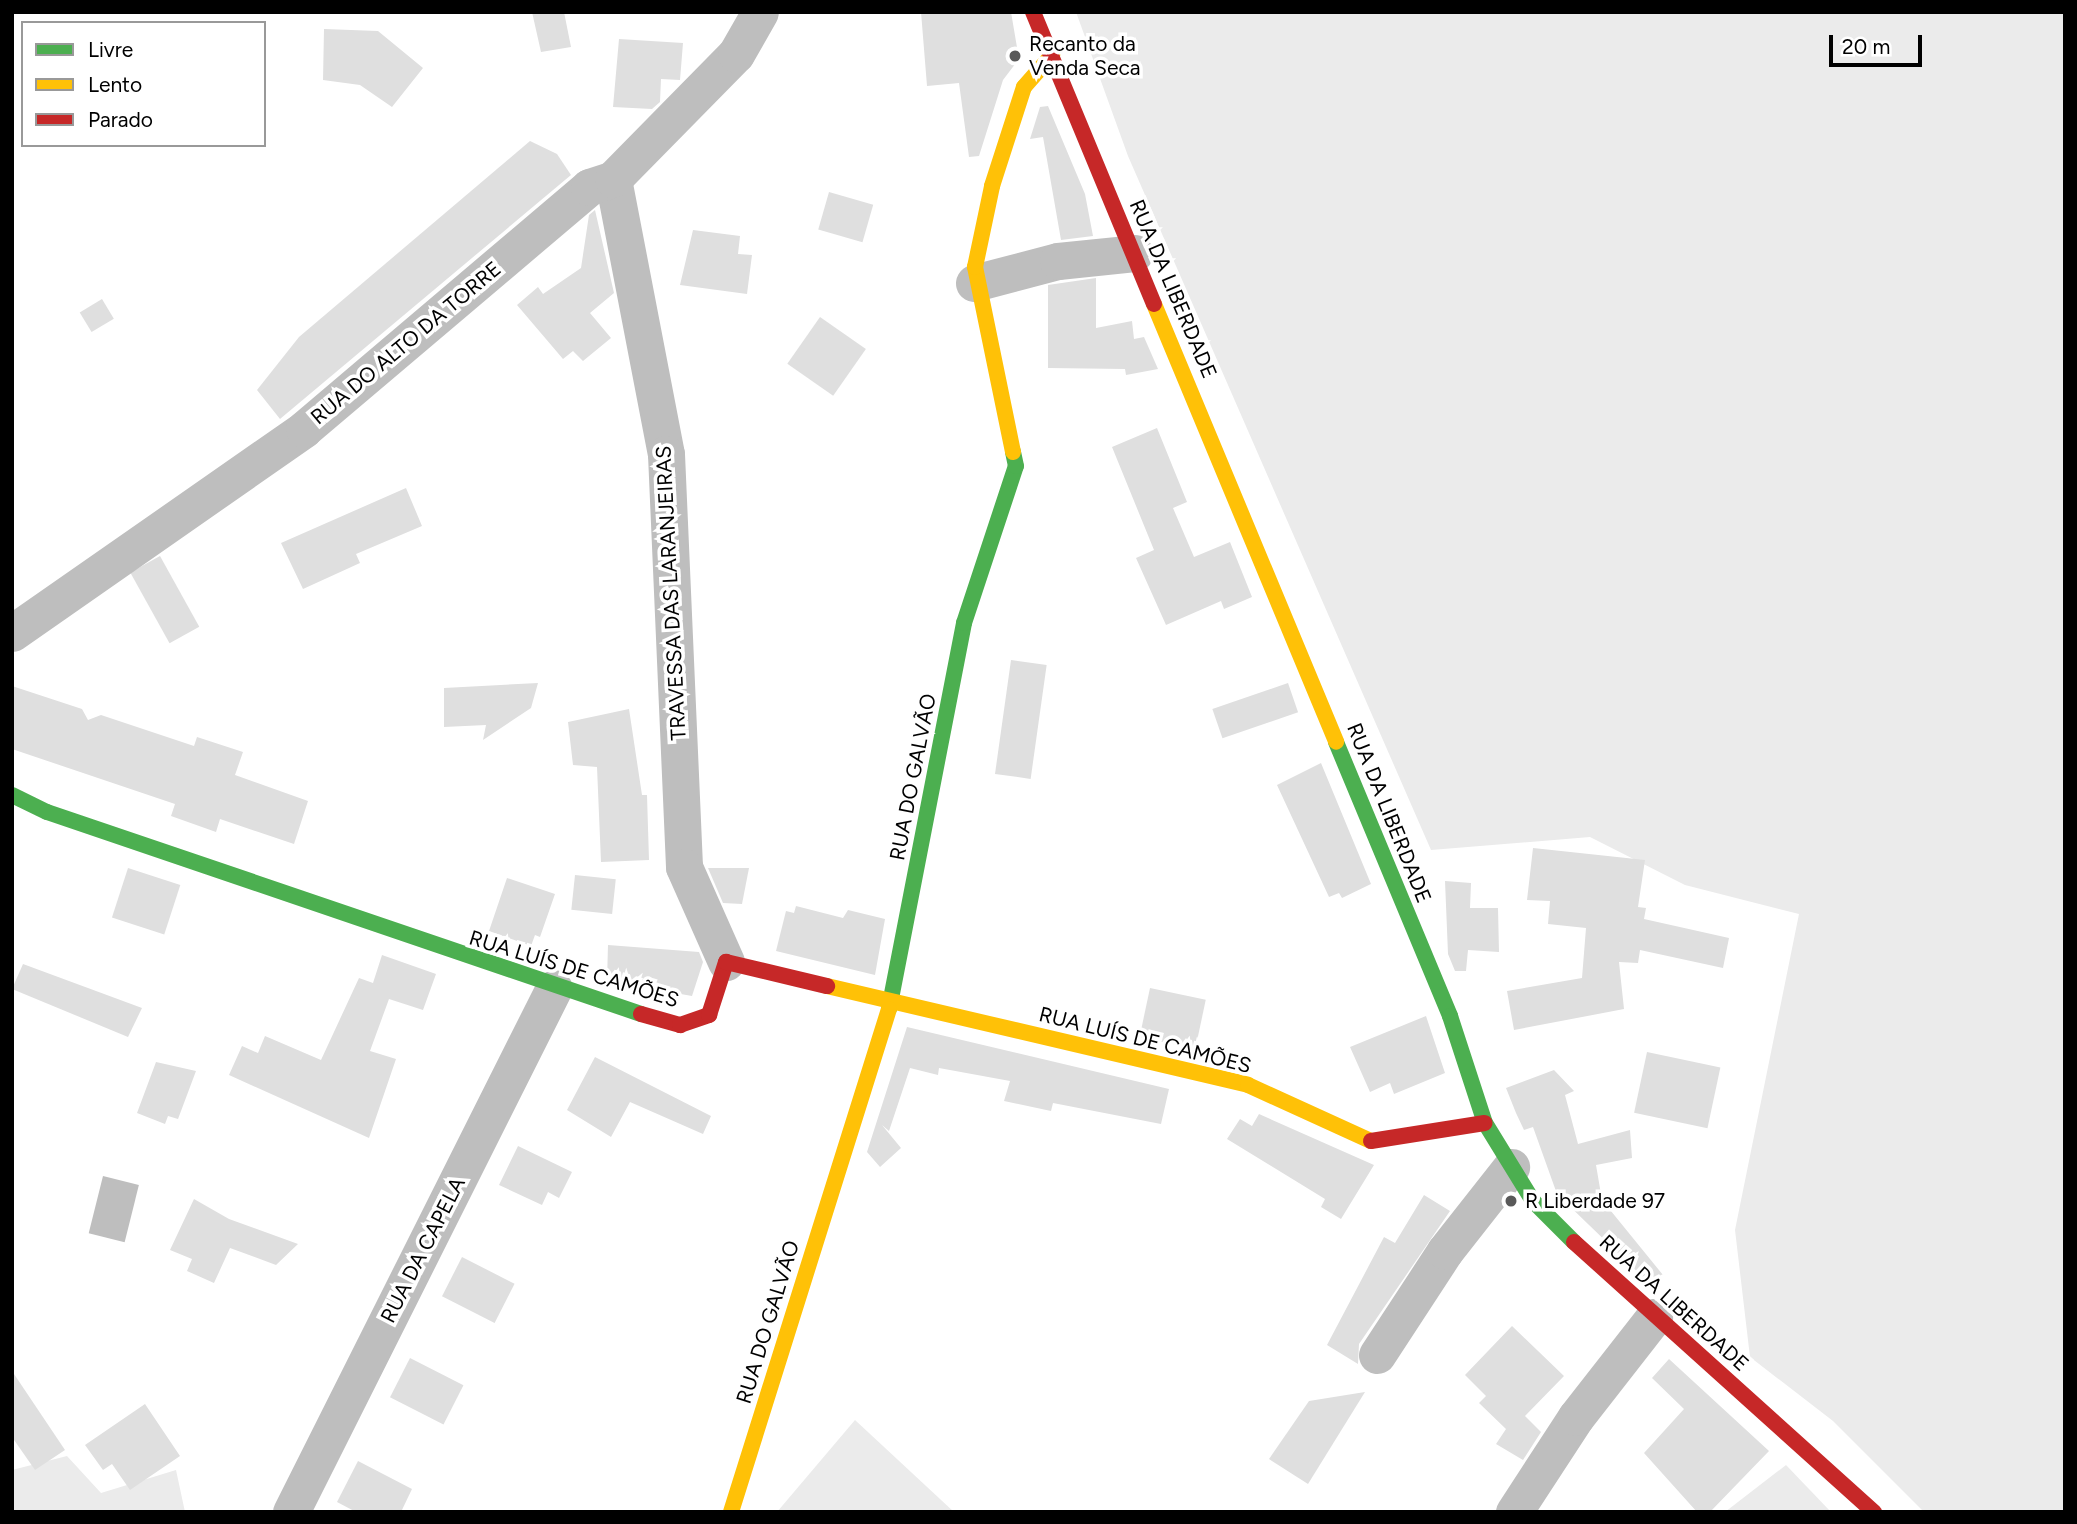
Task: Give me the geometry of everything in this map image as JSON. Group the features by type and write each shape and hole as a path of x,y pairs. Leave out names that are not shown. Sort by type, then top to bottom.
{"street":[{"name":"RUA DO ALTO DA TORRE","path":"12,633 304,429 589,187 613,179 736,54 760,12"},
{"name":"RUA DA LIBERDADE","path":"1033,12 1450,1016 1485,1123 1534,1201 1654,1317 1874,1512"},
{"name":"RUA DO GALVÃO","path":"731,1512 892,1001 964,623 1016,466 974,283 992,186 1024,87 1052,55"},
{"name":"TRAVESSA DAS LARANJEIRAS","path":"613,179 666,454 684,867 726,962"},
{"path":"974,283 1058,261 1135,253"},
{"name":"RUA LUÍS DE CAMÕES","path":"12,795 47,812 554,988 680,1025 709,1015 726,962 1248,1085 1377,1144 1485,1123"},
{"name":"RUA DA CAPELA","path":"291,1512 554,988"},
{"path":"1377,1355 1446,1251 1511,1167"},
{"path":"1514,1512 1576,1417 1654,1317"}],"shaded area":[{"path":"1076,12 2065,12 2065,1512 1924,1512 1833,1421 1750,1357 1735,1230 1799,914 1685,885 1590,837 1431,850 1128,156"},
{"path":"103,1176 139,1185 125,1242 89,1233"},
{"path":"855,1420 954,1512 777,1512"},
{"path":"67,1456 101,1493 176,1470 185,1512 12,1512 12,1470"},
{"path":"1786,1465 1831,1512 1725,1512"}],"building":[{"path":"532,12 564,12 571,47 541,52"},
{"path":"921,12 1011,12 1019,59 1003,80 979,156 969,157 959,83 927,86"},
{"path":"324,29 378,31 423,68 392,107 360,85 323,80"},
{"path":"619,39 683,43 680,80 661,79 660,102 652,109 613,107"},
{"path":"1048,106 1085,194 1093,236 1061,240 1043,137 1030,139 1040,107"},
{"path":"530,141 557,154 571,175 280,419 257,390 299,337"},
{"path":"829,192 873,205 862,242 818,229"},
{"path":"595,210 614,293 590,313 611,338 583,361 573,351 563,359 517,305 538,287 543,294 581,268 589,215"},
{"path":"693,230 740,236 738,254 752,255 747,294 680,285"},
{"path":"1096,278 1096,328 1132,321 1134,339 1144,337 1158,369 1126,375 1125,369 1048,368 1048,285"},
{"path":"102,299 114,319 92,332 80,312"},
{"path":"820,317 866,349 833,396 787,364"},
{"path":"1157,428 1187,502 1173,508 1194,557 1230,542 1252,597 1224,609 1221,601 1166,625 1136,558 1154,550 1112,447"},
{"path":"406,488 422,526 356,554 360,563 303,589 281,543"},
{"path":"160,556 199,627 170,643 130,572"},
{"path":"1011,660 1047,665 1031,779 995,774"},
{"path":"538,683 531,708 483,740 486,725 444,727 444,688"},
{"path":"1288,683 1298,712 1222,738 1212,709"},
{"path":"12,686 82,709 88,720 101,715 194,746 197,737 243,752 235,775 308,801 294,844 220,819 216,832 171,816 175,804 12,749"},
{"path":"629,709 642,795 647,795 649,860 601,862 597,767 573,765 568,722"},
{"path":"1321,763 1371,884 1342,898 1339,893 1329,897 1277,785"},
{"path":"1533,848 1645,860 1638,907 1646,908 1644,919 1729,938 1723,968 1640,950 1638,963 1619,962 1624,1009 1514,1030 1507,991 1582,978 1586,928 1548,924 1550,901 1527,900"},
{"path":"128,868 180,885 164,934 112,917"},
{"path":"708,868 749,868 742,904 723,903"},
{"path":"575,875 616,879 612,914 571,910"},
{"path":"507,878 555,894 540,937 535,935 531,946 489,931"},
{"path":"1445,881 1471,883 1470,908 1498,908 1499,952 1468,950 1466,971 1455,971 1448,954"},
{"path":"796,906 843,918 848,910 885,919 875,975 776,951 786,911 794,913"},
{"path":"608,945 699,952 703,962 692,996 607,981"},
{"path":"382,955 436,974 423,1010 389,999 370,1051 396,1059 369,1138 229,1075 242,1046 258,1053 265,1036 321,1060 359,978 373,983"},
{"path":"23,964 142,1008 128,1037 12,989"},
{"path":"1150,988 1206,1000 1195,1049 1140,1037"},
{"path":"1426,1016 1445,1073 1394,1094 1390,1083 1370,1092 1350,1047"},
{"path":"907,1027 1169,1089 1161,1124 1053,1103 1051,1111 1004,1101 1010,1081 939,1068 938,1075 910,1068 889,1131 882,1125 901,1148 880,1167 867,1152"},
{"path":"1647,1052 1720,1068 1707,1128 1634,1113"},
{"path":"595,1057 711,1116 703,1134 630,1102 611,1137 567,1110"},
{"path":"156,1062 196,1071 178,1119 168,1116 165,1124 137,1113"},
{"path":"1554,1070 1574,1091 1565,1095 1578,1144 1630,1130 1632,1158 1596,1165 1602,1200 1663,1275 1650,1284 1557,1194 1533,1127 1524,1130 1516,1113 1506,1088"},
{"path":"1259,1114 1374,1165 1341,1219 1321,1207 1325,1199 1227,1139 1240,1119 1252,1126"},
{"path":"518,1146 572,1172 559,1198 548,1192 542,1205 499,1185"},
{"path":"1424,1195 1450,1211 1359,1344 1358,1364 1327,1345 1384,1237 1395,1243"},
{"path":"194,1199 229,1219 298,1244 276,1265 230,1248 214,1283 187,1271 192,1259 170,1250"},
{"path":"462,1257 515,1284 495,1323 442,1296"},
{"path":"1512,1326 1564,1376 1525,1416 1541,1432 1523,1460 1496,1444 1506,1429 1479,1403 1486,1396 1465,1375"},
{"path":"410,1358 463,1385 443,1424 390,1397"},
{"path":"1669,1359 1769,1451 1710,1512 1697,1512 1644,1453 1684,1409 1652,1378"},
{"path":"12,1371 65,1450 35,1470 12,1437"},
{"path":"1365,1392 1308,1484 1269,1459 1309,1401"},
{"path":"145,1404 180,1456 130,1490 112,1464 103,1470 85,1445"},
{"path":"358,1461 412,1489 401,1512 356,1512 337,1502"}],"traffic: fast":[{"path":"889,1009 964,623 1016,466 1013,452"},
{"path":"1336,742 1450,1016 1485,1123 1533,1201 1574,1242"},
{"path":"12,795 47,812 641,1014"}],"traffic: slow":[{"path":"1013,452 975,267 992,186 1024,87 1052,55"},
{"path":"1154,304 1336,742"},
{"path":"827,986 1248,1085 1371,1141"},
{"path":"731,1512 889,1009"}],"traffic: jam":[{"path":"1033,12 1154,304"},
{"path":"641,1014 680,1025 709,1015 726,962 827,986"},
{"path":"1371,1141 1485,1123"},
{"path":"1574,1242 1874,1512"}],"place":[{"name":"Recanto da Venda Seca","path":"1015,56"},
{"name":"R Liberdade 97","path":"1511,1201"}]}
